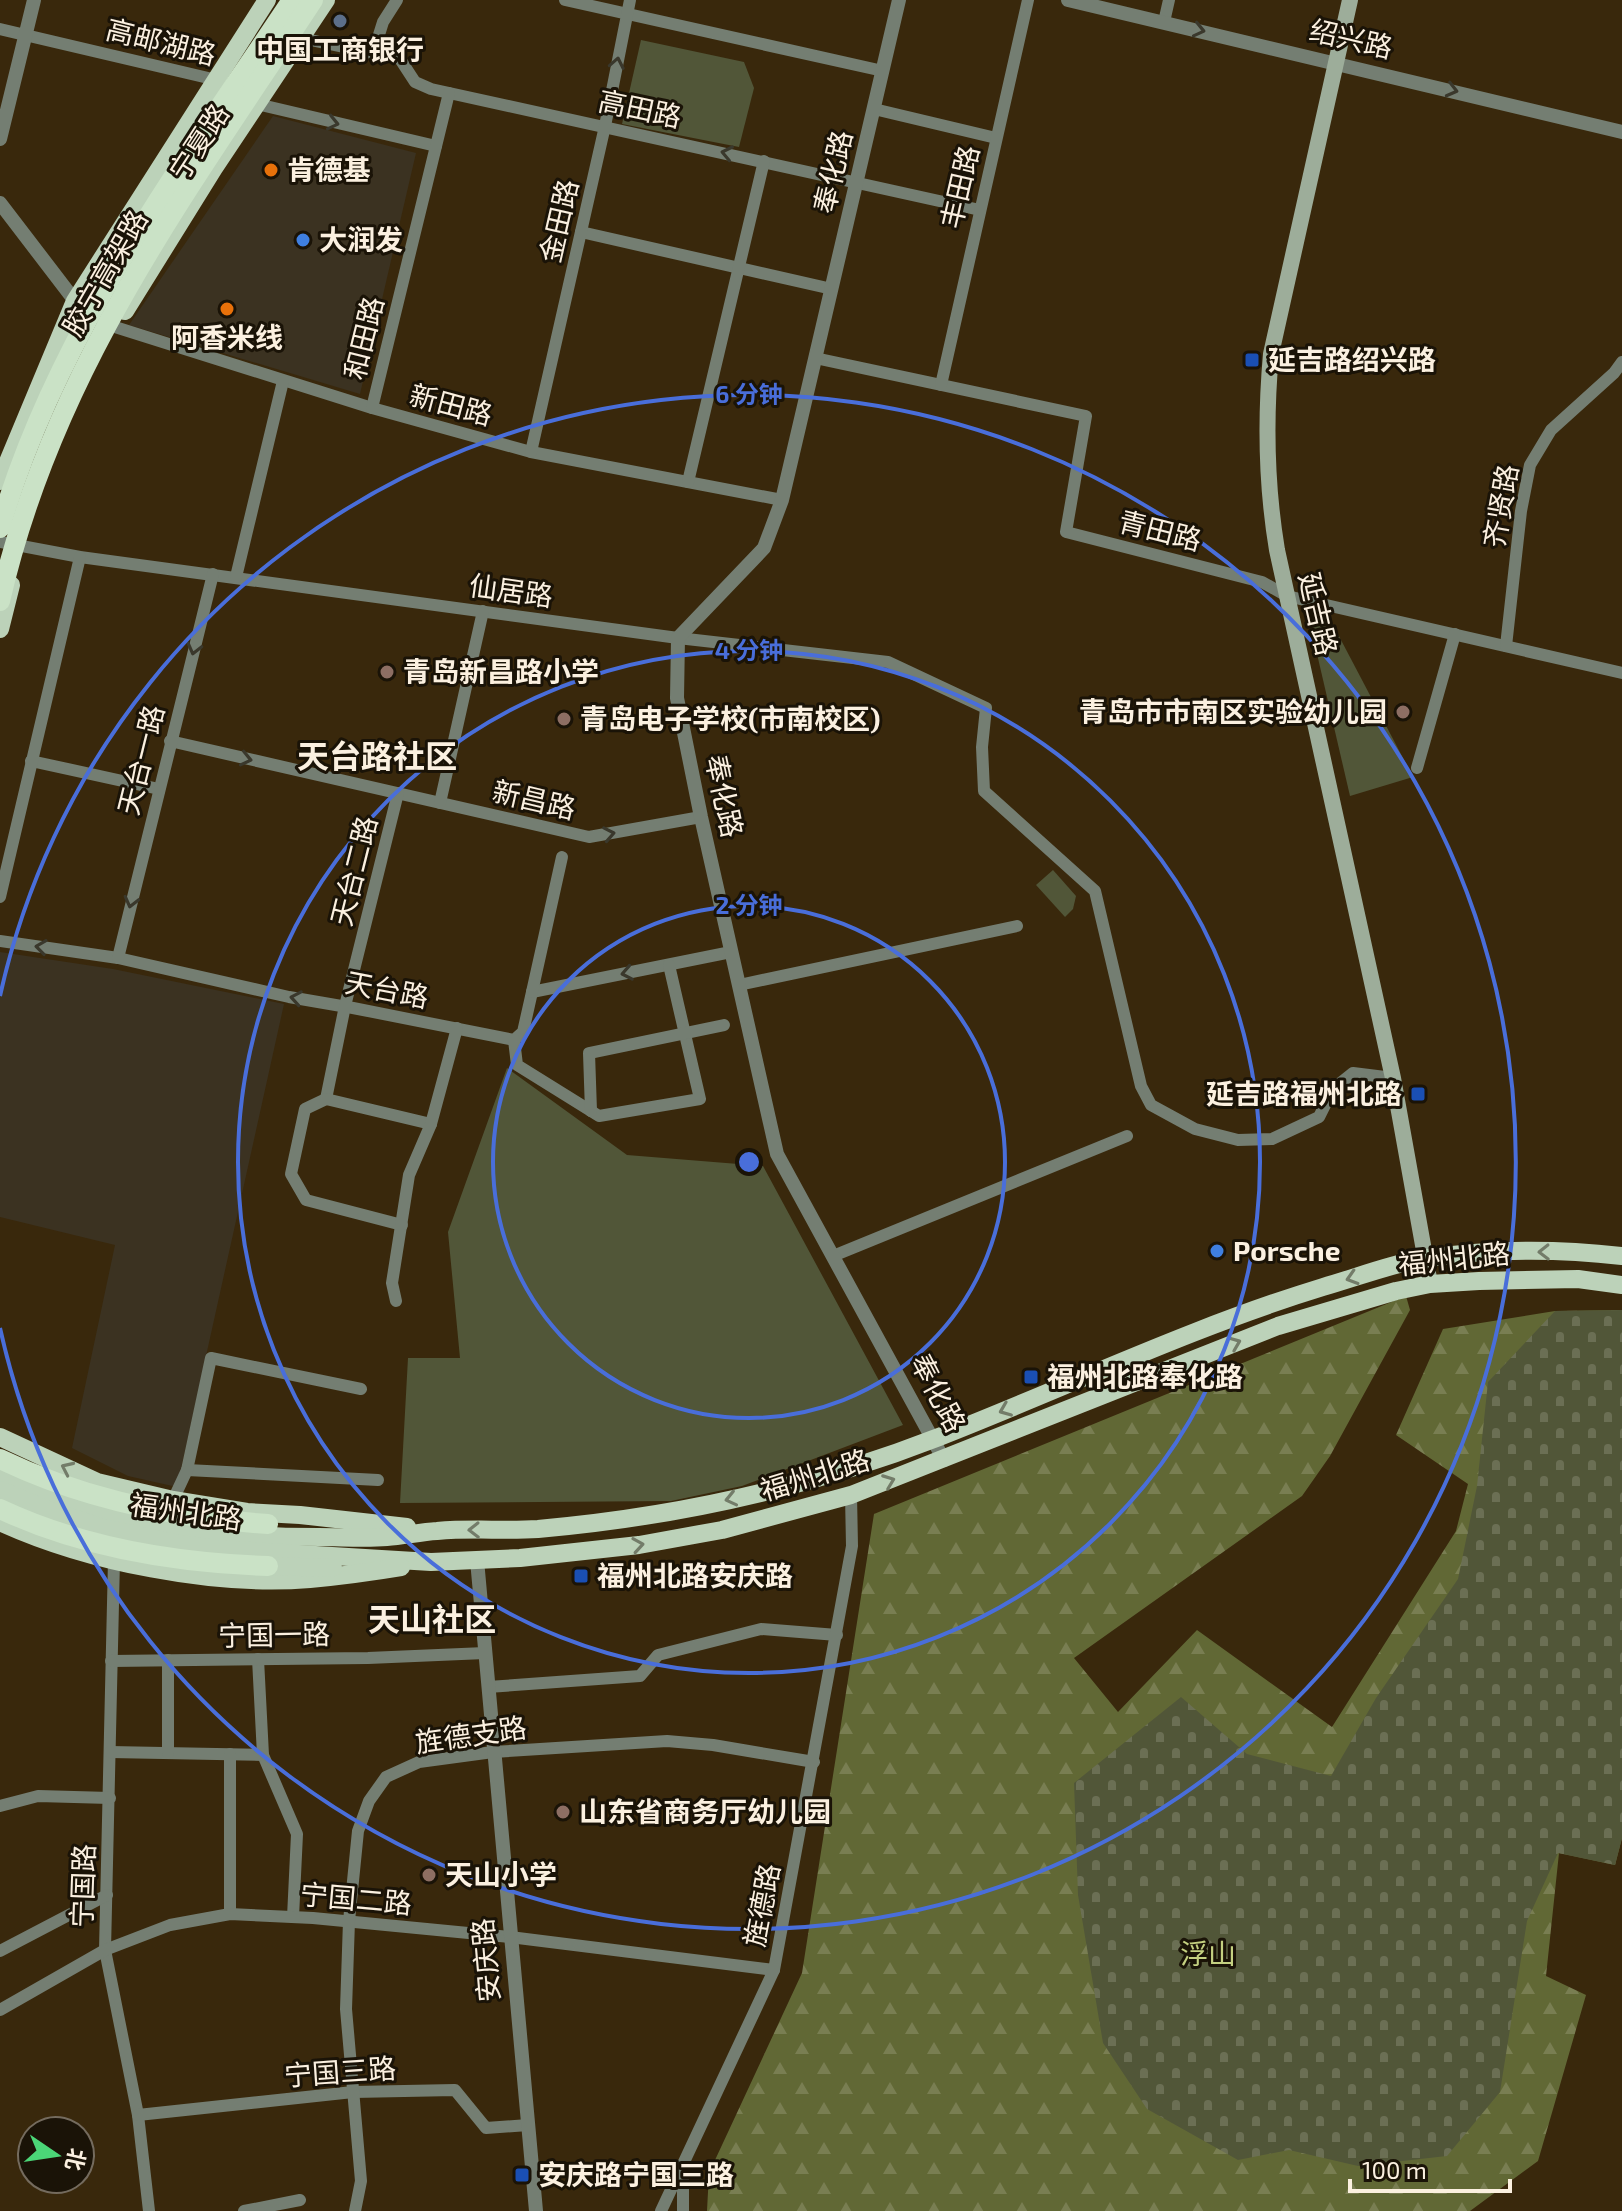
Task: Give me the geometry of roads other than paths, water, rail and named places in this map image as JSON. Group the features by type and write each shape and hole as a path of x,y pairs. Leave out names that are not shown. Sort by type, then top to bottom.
{"highway":[{"name":"胶宁高架路","path":"0,528 41,414 88,317 292,0"},
{"name":"胶宁高架路","path":"0,601 11,554 45,452 104,328 160,233 313,0"},
{"path":"0,1459 71,1489 196,1519 268,1524"},
{"path":"0,1509 58,1532 101,1544 181,1560 268,1566"}],"main road":[{"name":"宁夏路","path":"0,481 75,301 267,0"},
{"name":"宁夏路","path":"0,629 21,546 52,463 115,327 214,168 326,0"},
{"name":"延吉路","path":"1350,0 1271,354 1267,404 1269,502 1393,1078 1430,1284"},
{"name":"福州北路","path":"0,1474 80,1506 172,1528 218,1533 384,1538 439,1531 533,1529 610,1521 723,1502 816,1480 934,1439 1269,1304 1427,1258 1481,1253 1584,1252 1622,1256"},
{"name":"福州北路","path":"0,1490 81,1521 180,1544 217,1549 431,1562 639,1545 736,1527 851,1495 1278,1326 1396,1291 1430,1284 1578,1279 1622,1285"},
{"path":"0,1437 97,1482 173,1500 247,1512 439,1531"},
{"path":"0,1522 74,1550 166,1571 283,1580 431,1562"},
{"path":"268,1524 390,1526"},
{"path":"268,1566 383,1570"}],"street":[{"path":"0,139 4,110 34,0"},
{"path":"373,54 383,22 397,0"},
{"path":"565,0 883,71"},
{"name":"金田路","path":"531,452 605,126 630,0"},
{"name":"奉化路","path":"899,0 782,500 764,548 678,638 677,698 777,1154 944,1460"},
{"name":"丰田路","path":"941,385 1028,0"},
{"name":"绍兴路","path":"1068,0 1622,132"},
{"path":"1164,22 1169,0"},
{"name":"高邮湖路","path":"0,29 217,78 257,106"},
{"name":"高田路","path":"301,38 400,59 415,82 431,89 980,210"},
{"name":"和田路","path":"372,408 449,93"},
{"path":"257,106 436,146"},
{"path":"874,109 996,138"},
{"path":"688,482 764,161"},
{"path":"0,203 75,301"},
{"path":"581,232 832,289"},
{"name":"新田路","path":"75,301 115,327 372,408 531,452 782,500"},
{"name":"青田路","path":"815,358 1086,416 1066,532 1262,582 1287,596 1622,673"},
{"name":"齐贤路","path":"1506,646 1521,511 1530,465 1551,430 1614,373 1622,362"},
{"path":"236,577 283,381"},
{"name":"仙居路","path":"0,542 80,557 678,638 888,662 986,708 982,747 984,791 1095,891 1141,1086 1151,1105 1195,1129 1238,1140 1272,1139 1319,1117 1333,1089 1353,1073 1393,1078"},
{"path":"0,897 80,557"},
{"name":"天台一路","path":"118,958 213,574"},
{"path":"440,803 483,611"},
{"path":"1417,768 1455,634"},
{"name":"新昌路","path":"170,741 589,837 701,817"},
{"path":"31,761 159,789"},
{"name":"天台二路","path":"326,1099 345,1006 398,793"},
{"path":"562,857 523,1032 514,1040 517,1065 599,1116 700,1099 669,965"},
{"path":"739,985 1017,926"},
{"name":"天台路","path":"0,941 118,958 289,997 514,1040"},
{"path":"532,992 731,952"},
{"path":"591,1111 589,1053 724,1025"},
{"path":"396,1301 392,1283 409,1175 431,1124 457,1028"},
{"path":"402,1225 306,1200 291,1174 305,1109 326,1099 431,1124"},
{"path":"833,1256 1127,1136"},
{"path":"173,1500 187,1470 211,1358 361,1389"},
{"path":"187,1470 378,1480"},
{"name":"旌德路","path":"661,2211 774,1970 852,1546 851,1495"},
{"name":"宁国路","path":"114,1560 105,1950 138,2115 149,2211"},
{"name":"安庆路","path":"477,1560 536,2211"},
{"path":"488,1687 640,1676 658,1655 761,1629 837,1635"},
{"name":"宁国一路","path":"111,1661 485,1653"},
{"path":"258,1659 263,1755 297,1834 293,1917"},
{"path":"168,1660 168,1753"},
{"name":"旌德支路","path":"355,2211 361,2181 346,2009 349,1921 358,1831 369,1801 386,1777 419,1762 493,1752 667,1741 713,1745 814,1762"},
{"path":"110,1752 263,1755"},
{"path":"230,1754 230,1914"},
{"path":"0,1806 38,1796 110,1798"},
{"path":"0,1951 107,1895"},
{"name":"宁国二路","path":"0,2010 105,1950 170,1925 230,1914 349,1921 510,1937 774,1970"},
{"name":"宁国三路","path":"138,2115 353,2092 455,2090 486,2128 528,2125"},
{"name":"旌德路","path":"683,2164 683,2211"},
{"path":"244,2211 300,2200"}],"place":[{"name":"中国工商银行","path":"340,21"},
{"name":"肯德基","path":"271,170"},
{"name":"大润发","path":"303,240"},
{"name":"阿香米线","path":"227,309"},
{"name":"延吉路绍兴路","path":"1252,360"},
{"name":"青岛新昌路小学","path":"387,672"},
{"name":"青岛市市南区实验幼儿园","path":"1403,712"},
{"name":"青岛电子学校(市南校区)","path":"564,719"},
{"name":"延吉路福州北路","path":"1418,1094"},
{"name":"Porsche","path":"1217,1251"},
{"name":"福州北路奉化路","path":"1031,1377"},
{"name":"福州北路安庆路","path":"581,1576"},
{"name":"山东省商务厅幼儿园","path":"563,1812"},
{"name":"天山小学","path":"429,1875"},
{"name":"安庆路宁国三路","path":"522,2175"}],"district":[{"name":"天台路社区","path":"377,757"},
{"name":"天山社区","path":"432,1620"}],"park label":[{"name":"浮山","path":"1208,1954"}]}
